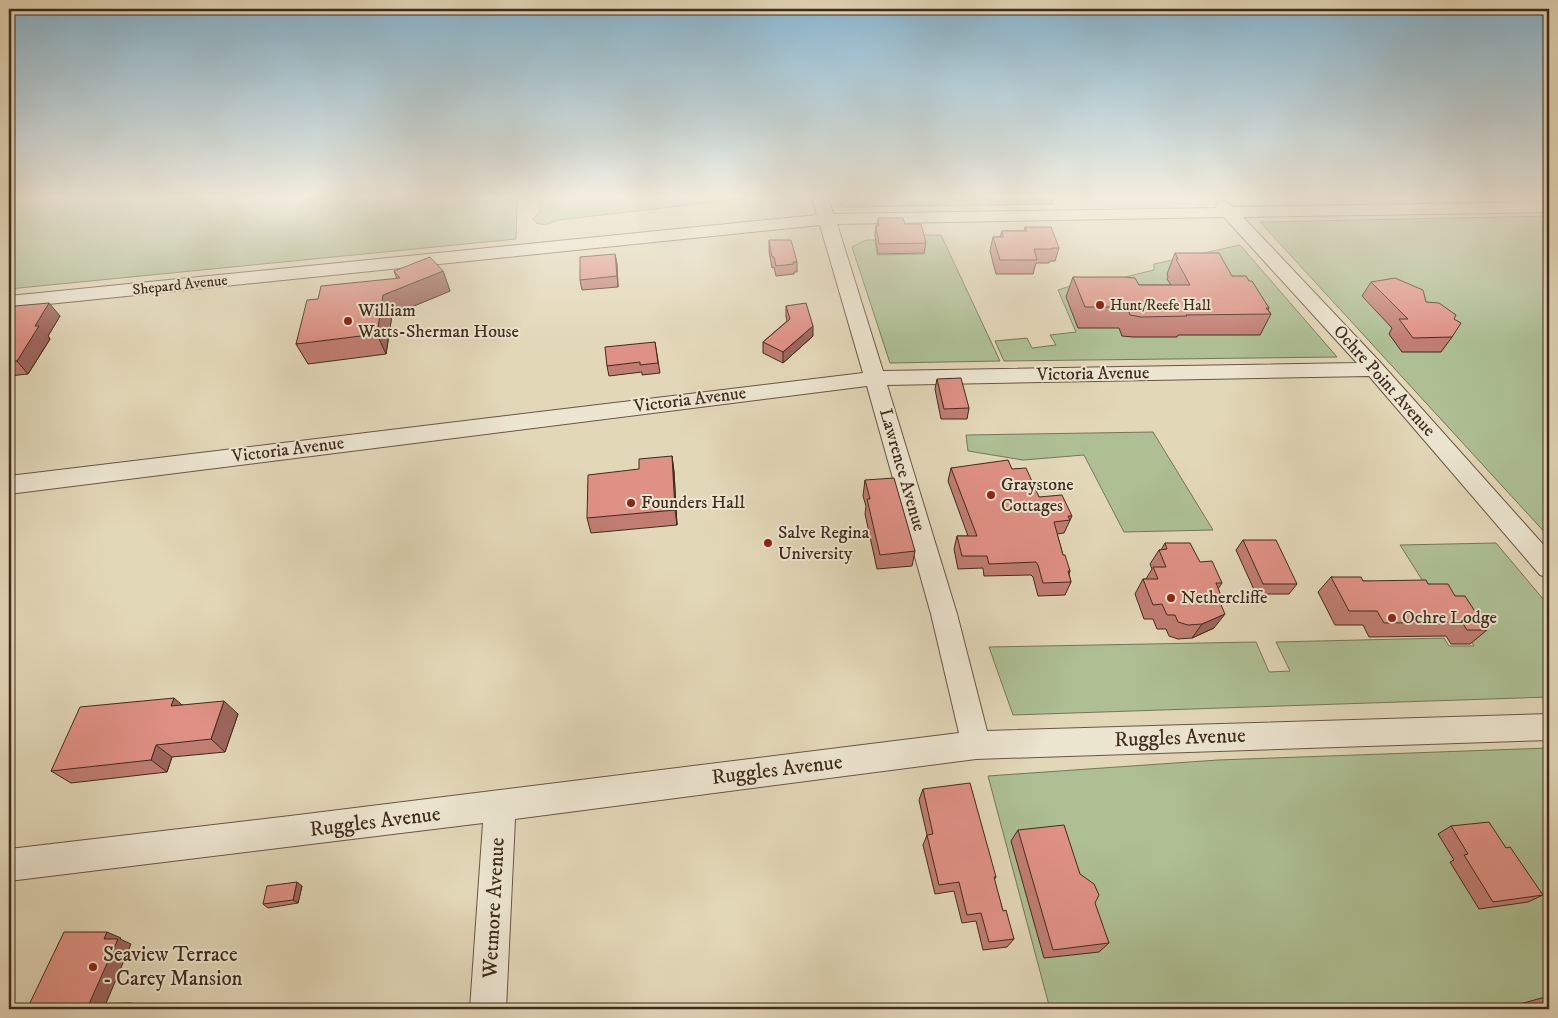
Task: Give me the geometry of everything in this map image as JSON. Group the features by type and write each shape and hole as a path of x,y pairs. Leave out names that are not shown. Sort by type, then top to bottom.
{"street":[{"name":"Shepard Avenue","path":"9,302 507,245"},
{"name":"Lawrence Avenue","path":"834,245 876,378 944,614 976,745"},
{"name":"Ochre Point Avenue","path":"1259,245 1374,369 1549,568"},
{"name":"Victoria Avenue","path":"9,485 876,378 1374,369"},
{"name":"Ruggles Avenue","path":"9,864 500,806 976,745 1549,727"},
{"name":"Wetmore Avenue","path":"488,1009 500,806"}],"green space":[{"path":"9,245 460,245 9,289"},
{"path":"857,245 876,245 877,255 925,254 923,245 945,245 1000,361 890,363 852,247"},
{"path":"1240,245 1337,357 1004,361 995,341 1027,338 1032,348 1056,345 1050,335 1076,332 1058,290 1089,280 1104,282 1154,270 1154,264"},
{"path":"1281,245 1549,245 1549,537"},
{"path":"1153,432 1213,530 1124,532 1084,455 1023,460 968,451 966,435"},
{"path":"1496,543 1549,606 1549,697 1013,715 989,647 1256,642 1269,672 1290,671 1276,642 1444,638 1449,646 1474,646 1450,608 1440,608 1400,545"},
{"path":"1549,748 1549,1009 1050,1009 988,776 1218,760"}],"building":[{"path":"770,245 792,245 797,262 776,266 774,257 772,257"},
{"path":"995,245 1058,245 1059,248 1034,249 1037,260 1000,260"},
{"path":"1175,253 1219,253 1232,276 1246,276 1249,281 1252,281 1271,314 1141,317 1130,315 1127,307 1085,307 1073,277 1135,278 1139,285 1190,285 1176,259 1178,259"},
{"path":"615,254 617,276 580,280 580,257"},
{"path":"430,257 443,271 383,295 377,334 296,344 307,300 318,299 321,286 400,278 394,271"},
{"path":"1395,278 1423,290 1426,302 1439,303 1456,315 1454,319 1461,323 1452,337 1413,338 1399,319 1408,319 1371,282"},
{"path":"49,303 35,326 39,326 17,361 9,362 9,316 15,306"},
{"path":"806,303 813,326 783,352 763,342 790,319 786,306"},
{"path":"655,342 658,363 640,365 640,362 607,366 605,347"},
{"path":"961,378 969,408 944,409 937,379"},
{"name":"Founders Hall","path":"672,456 675,510 587,518 588,475 639,469 639,459"},
{"path":"1008,460 1012,469 1026,468 1039,497 1062,495 1072,516 1068,516 1070,520 1054,522 1063,555 1065,555 1070,571 1068,571 1071,582 1043,583 1036,562 989,564 987,556 962,556 957,536 977,536 951,468"},
{"path":"894,478 915,551 880,555 867,499 870,499 865,480"},
{"path":"1243,540 1276,540 1297,584 1263,584"},
{"name":"Nethercliffe","path":"1165,543 1190,543 1200,562 1212,561 1222,583 1216,583 1222,598 1218,598 1225,614 1202,624 1188,625 1178,622 1175,615 1167,615 1162,604 1153,605 1143,579 1158,579 1153,567 1166,567 1159,550 1167,549"},
{"path":"1331,577 1361,577 1363,581 1426,580 1428,584 1448,584 1455,596 1465,596 1487,630 1467,630 1462,622 1384,623 1377,611 1349,611"},
{"path":"174,698 171,706 224,701 211,739 156,745 151,760 51,771 80,707"},
{"path":"970,783 996,877 994,877 1003,911 1006,910 1014,939 989,942 981,913 967,915 959,882 939,885 927,835 933,834 923,789"},
{"path":"1489,822 1506,848 1510,847 1543,895 1493,902 1464,855 1468,854 1451,826"},
{"path":"1064,825 1080,874 1094,884 1099,895 1095,903 1109,943 1053,950 1018,830"},
{"path":"297,882 293,900 263,904 267,886"},
{"name":"Seaview Terrace - Carey Mansion","path":"64,932 107,932 104,939 118,939 89,1004 131,1003 128,1009 27,1009"}],"place":[{"name":"Hunt/Reefe Hall","path":"1100,305"},
{"name":"William Watts-Sherman House","path":"348,321"},
{"name":"Graystone Cottages","path":"991,495"},
{"name":"Founders Hall","path":"631,503"},
{"name":"Salve Regina University","path":"768,543"},
{"name":"Nethercliffe","path":"1171,598"},
{"name":"Ochre Lodge","path":"1392,618"},
{"name":"Seaview Terrace - Carey Mansion","path":"93,967"}]}
